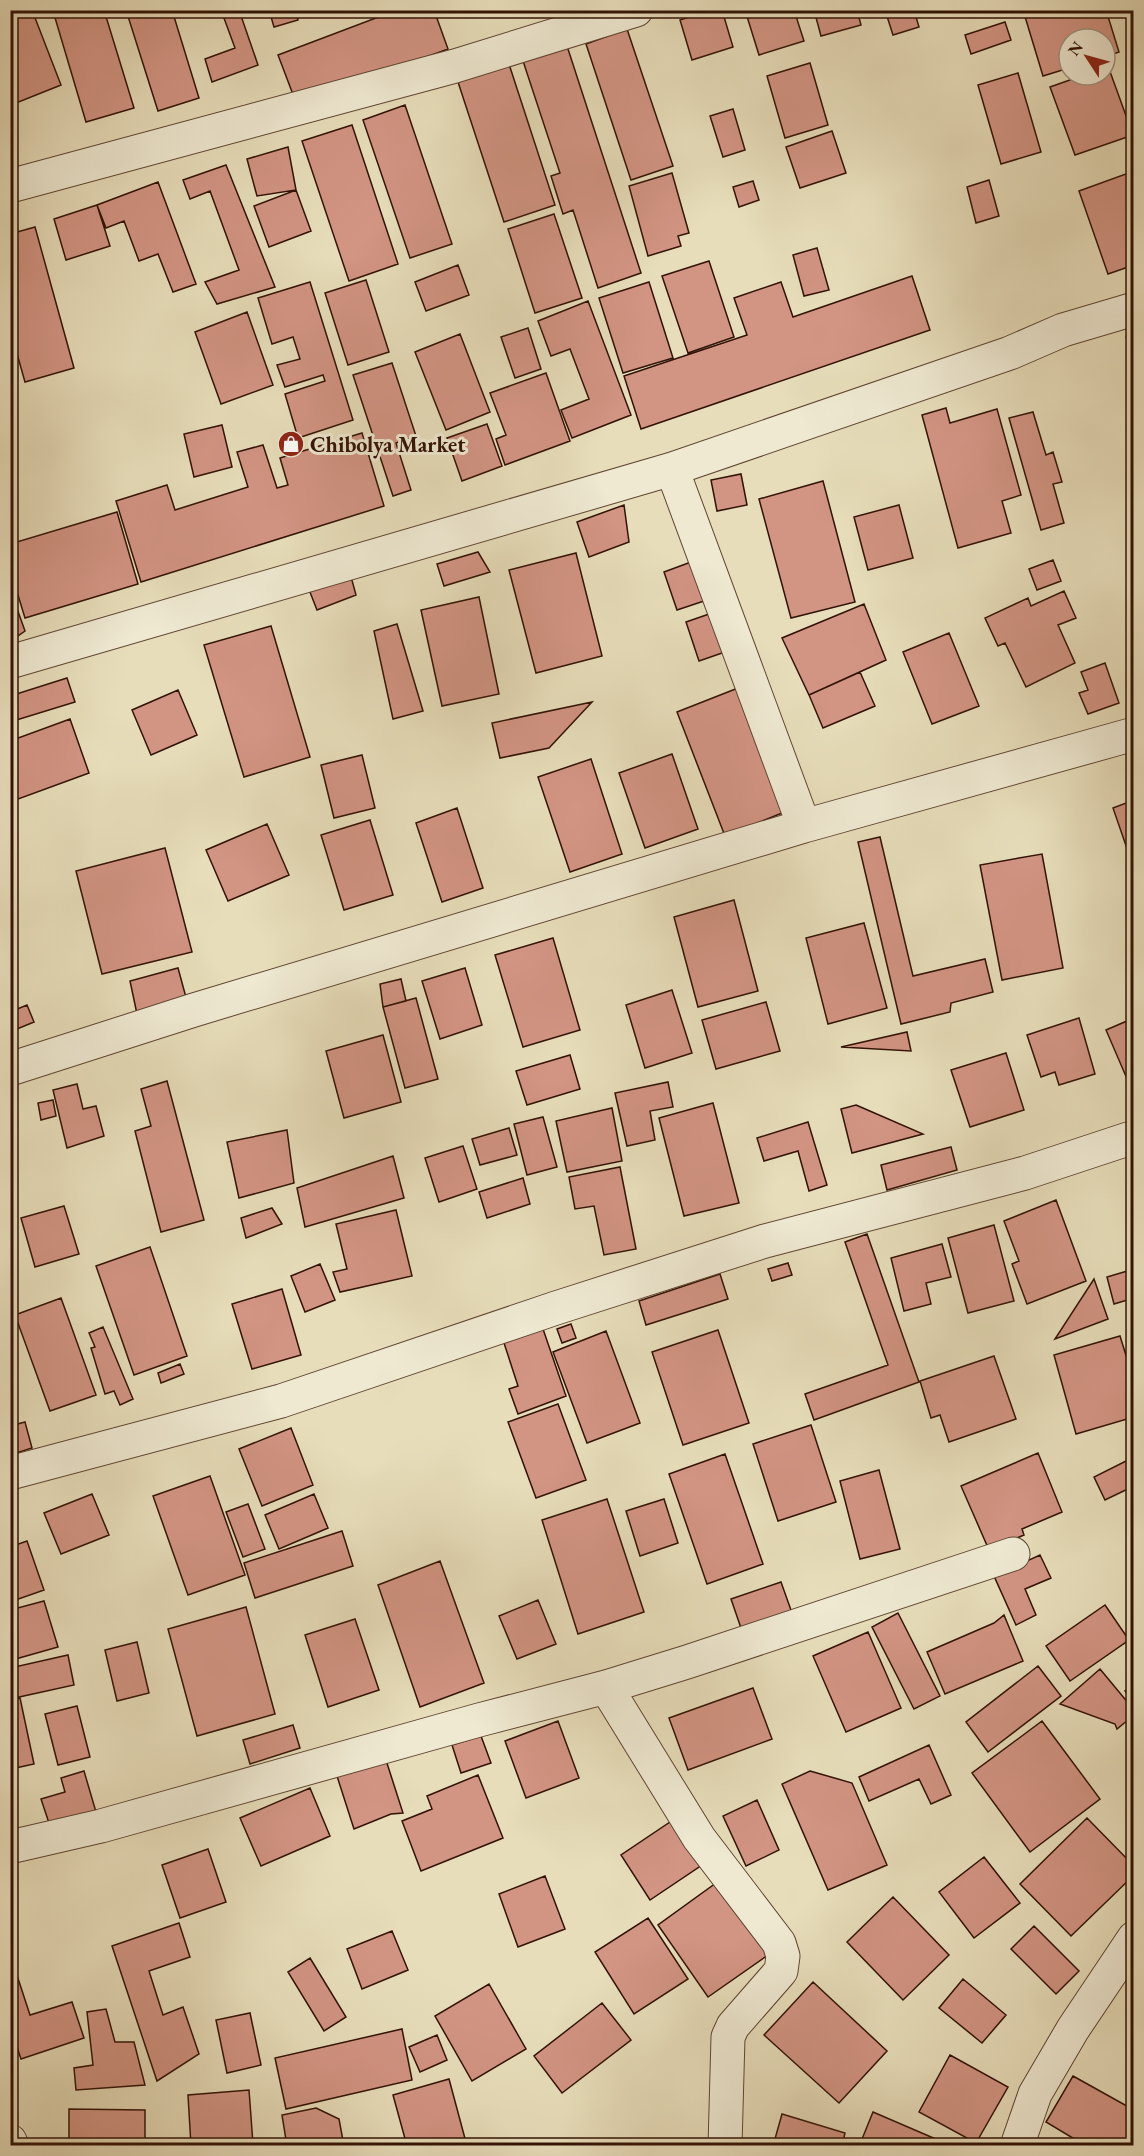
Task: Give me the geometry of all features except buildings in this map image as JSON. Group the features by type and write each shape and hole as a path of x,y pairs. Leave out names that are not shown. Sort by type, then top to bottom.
{"street":[{"path":"10,186 455,66 636,10"},
{"path":"10,662 672,469 1010,353 1063,330 1134,309"},
{"path":"672,469 804,826"},
{"path":"10,1069 194,1010 804,826 1134,734"},
{"path":"10,1473 281,1401 556,1308 765,1242 1025,1173 1134,1137"},
{"path":"10,1847 100,1826 606,1686 687,1662 1013,1554"},
{"path":"606,1686 699,1838 779,1943 783,1956 781,1971 733,2026 728,2037 725,2145"},
{"path":"1017,2145 1035,2094 1073,2030 1134,1938"}],"place":[{"name":"Chibolya Market","path":"291,444"}]}
